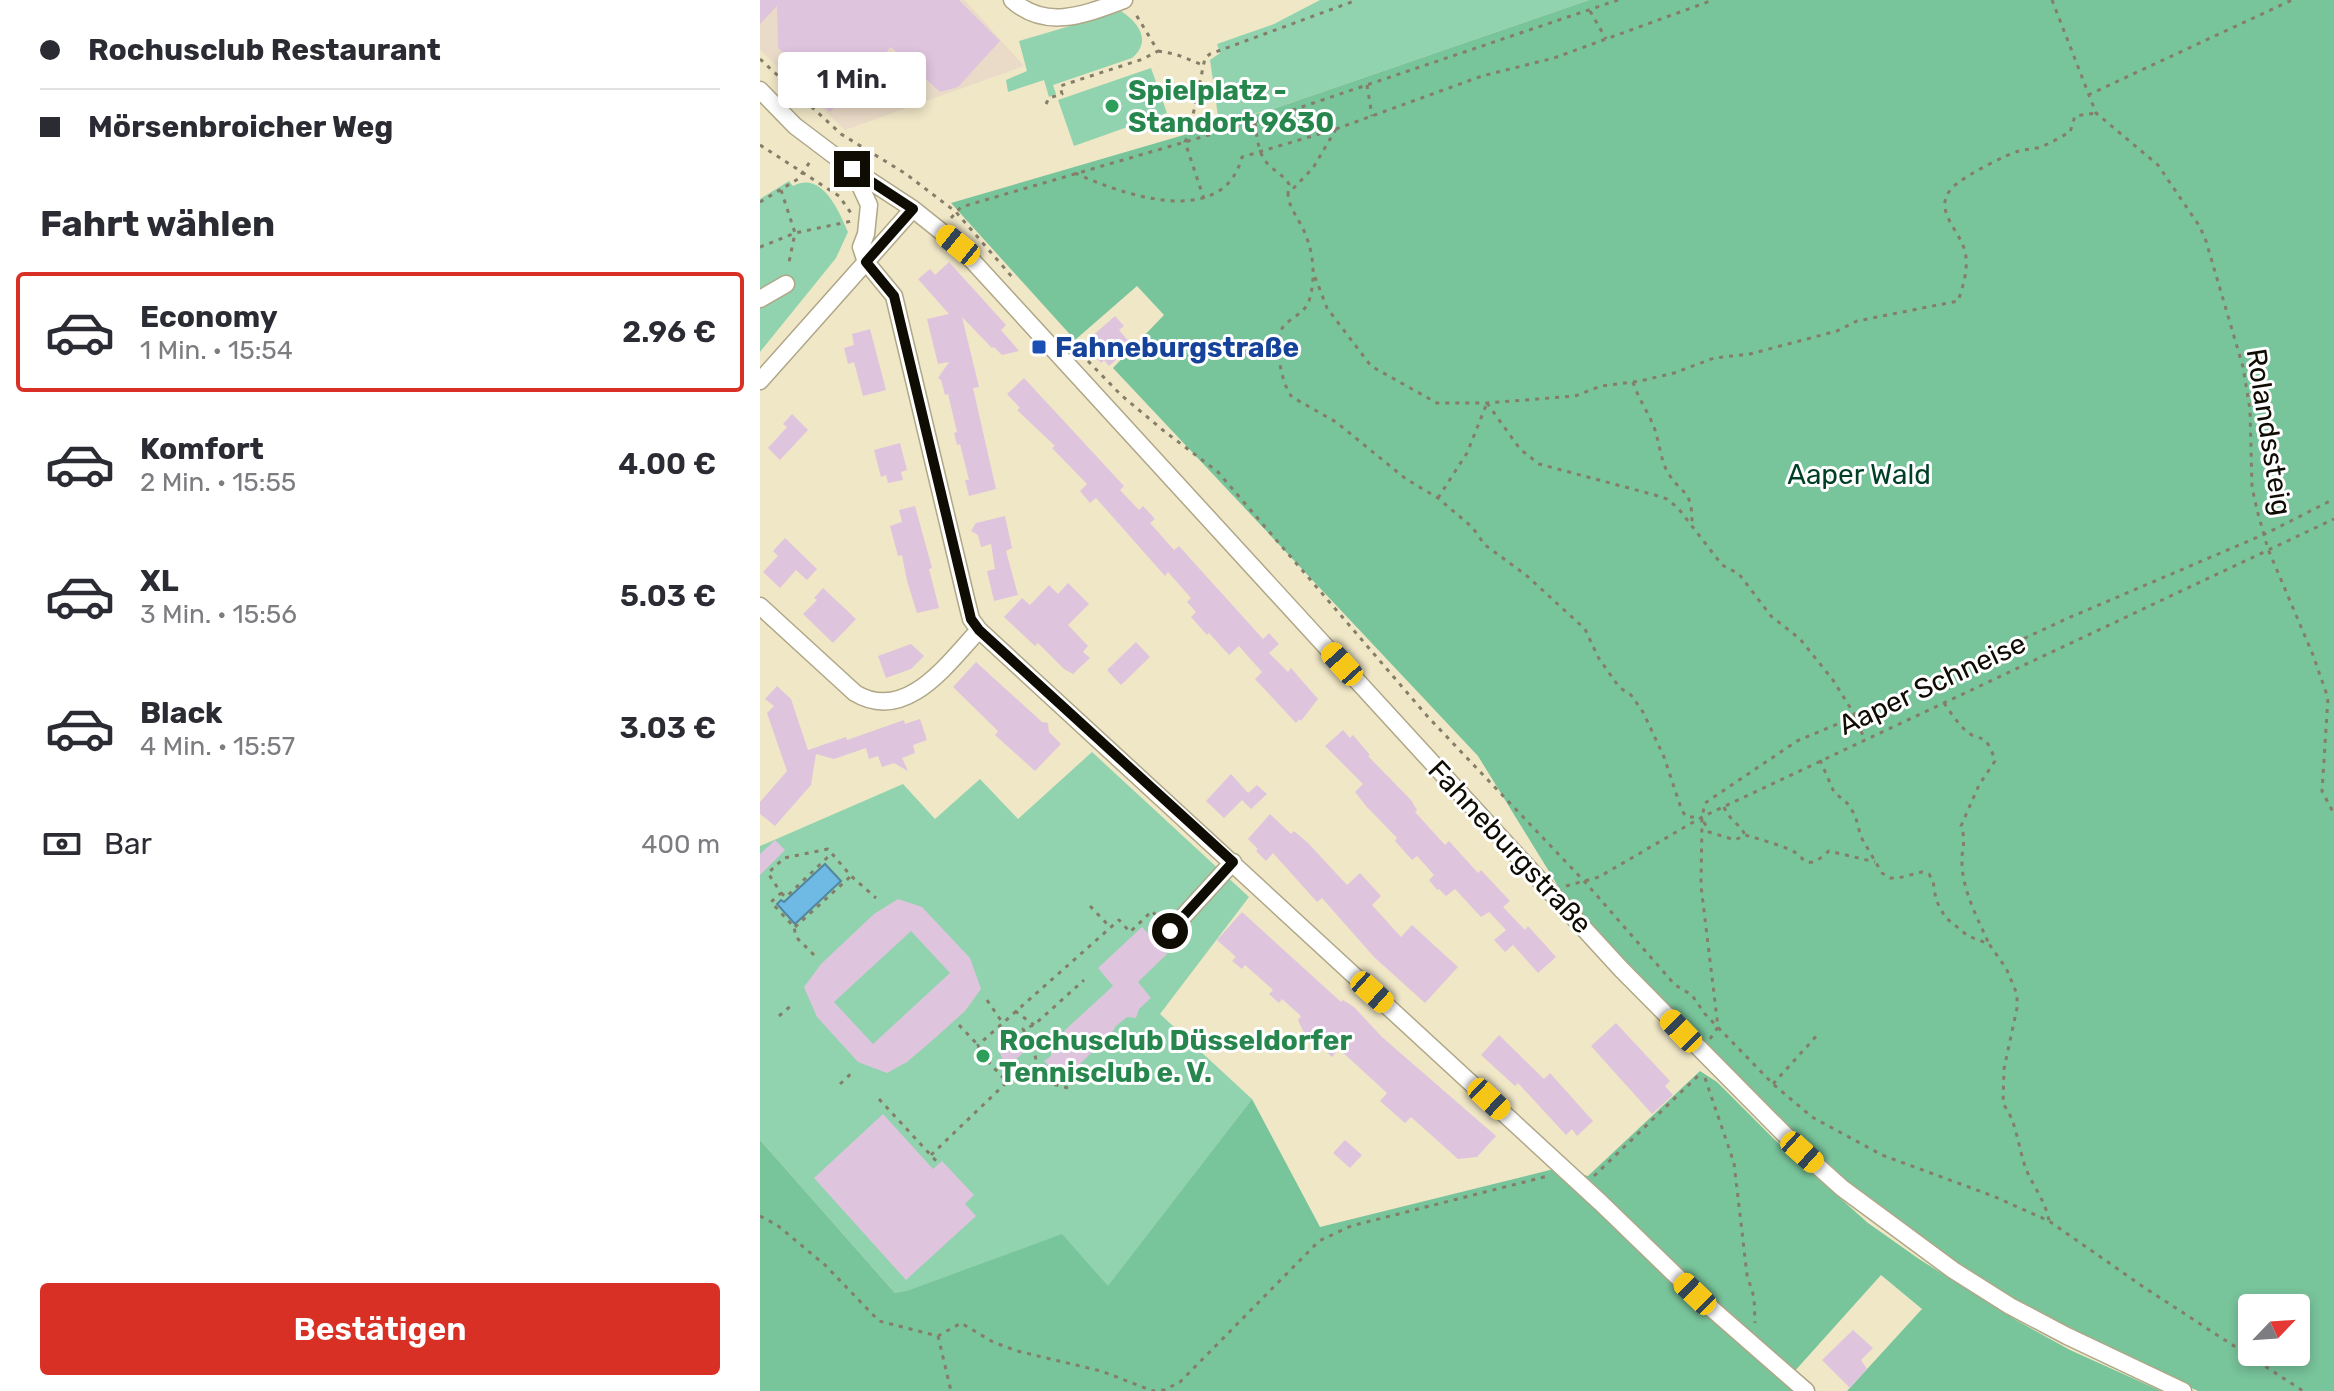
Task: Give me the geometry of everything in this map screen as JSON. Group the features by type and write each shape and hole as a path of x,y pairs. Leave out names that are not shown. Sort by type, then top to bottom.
{"street":[{"path":"1012,0 1023,10 1049,19 1128,4"},
{"name":"Fahneburgstraße","path":"760,90 795,126 913,209 973,260 1553,895 1712,1063 1842,1188 1928,1252 2010,1306 2183,1391"},
{"path":"852,169 869,205 868,225 861,247 866,262 894,296 971,619 979,630 1233,862 1695,1294 1806,1391"},
{"path":"760,381 913,209"},
{"path":"760,299 786,284"},
{"path":"760,606 855,693 880,703 905,696 931,683 979,630"},
{"path":"1170,931 1233,862"}],"path":[{"path":"1204,199 1185,142 1203,65 1210,54 1357,0"},
{"path":"956,212 961,207 1255,122 1618,0"},
{"path":"1075,173 1128,194 1184,202 1204,199 1225,188 1239,171 1242,157 1336,129 1482,76 1554,58 1713,0"},
{"name":"Rolandssteig","path":"2052,0 2096,113 2158,165 2200,227 2206,241 2243,367 2250,410 2252,487 2268,549 2325,688 2328,713 2322,791 2334,814"},
{"path":"2088,95 2292,0"},
{"path":"1128,4 1158,51"},
{"path":"1590,11 1606,39"},
{"path":"1046,104 1049,98 1062,94 1060,86 1143,59 1158,51 1203,65"},
{"path":"760,59 827,123 906,174 956,212 1016,283"},
{"path":"1367,85 1372,116"},
{"path":"1255,122 1260,150 1269,166 1281,173 1289,184 1289,204 1308,242 1314,274 1327,308 1371,366 1437,403 1487,403 1575,396 1601,386 1674,373 1714,358 1750,354 1837,331 1857,321 1958,301 1964,275 1965,250 1948,220 1945,207 1947,195 1967,177 2016,152 2041,147 2070,132 2075,116 2096,113"},
{"path":"1288,194 1313,168 1336,129"},
{"path":"760,145 839,196 851,211 852,221 795,233 760,247"},
{"path":"760,202 804,172"},
{"path":"781,190 795,233 786,284"},
{"path":"1314,274 1303,312 1280,330 1280,374 1287,391 1336,422 1406,479 1438,498 1472,527 1485,545 1526,575 1585,629 1598,657 1619,687 1631,695 1643,712 1664,757 1682,811 1687,817 1702,817"},
{"path":"1089,362 1132,404 1218,472 1428,717 1585,882 1675,985 1692,995 1718,1027 1802,1110 1845,1137 1882,1155 1993,1196 2049,1221 2303,1391"},
{"path":"1633,382 1653,423 1664,465 1674,483 1685,491 1692,503 1692,526"},
{"path":"1438,498 1467,453 1487,403"},
{"path":"1487,403 1520,449 1539,464 1667,499 1678,508 1722,565 1739,574 1771,616 1800,639 1833,680 1856,717 1864,739"},
{"path":"1718,1027 1701,886 1705,803 1797,741 1856,717 2066,619 2265,534 2334,499"},
{"name":"Aaper Schneise","path":"1553,895 1566,886 1599,877 1723,806 2334,519"},
{"path":"1943,701 1965,730 1983,738 1990,745 1995,761 1979,785 1961,826 1965,839 1961,862 1965,887 1989,944 2006,968 2017,994 2012,1038 2004,1069 2003,1104 2010,1113 2026,1169 2049,1221"},
{"path":"1820,760 1834,792 1855,815 1861,837 1882,873 1890,878 1922,872 1929,874 1936,900 1945,917 1968,936 1989,944"},
{"path":"1723,806 1745,835"},
{"path":"1702,817 1709,832 1735,840 1745,835 1786,848 1808,862 1815,862 1829,851 1875,862"},
{"path":"760,876 784,858 828,849 851,876 876,898"},
{"path":"768,873 786,897 832,854"},
{"path":"794,927 851,876"},
{"path":"781,893 771,902 794,927 796,937 814,955"},
{"path":"1090,906 1110,927"},
{"path":"978,1045 1119,920 1130,932 1152,911 1170,931"},
{"path":"1068,1088 1048,1085 1039,1079 1034,1051 1023,1029 1034,1025 1084,980"},
{"path":"987,1000 1002,1022"},
{"path":"779,1016 793,1004"},
{"path":"1015,1011 1034,1025"},
{"path":"931,1155 1007,1082 959,1025"},
{"path":"1773,1084 1820,1032"},
{"path":"840,1084 854,1071"},
{"path":"1583,1187 1703,1071 1734,1163 1747,1275 1755,1308 1757,1348"},
{"path":"879,1099 939,1164"},
{"path":"760,1216 777,1225 825,1265 879,1321 938,1336 961,1323 993,1342 1017,1351 1101,1371 1153,1391 1164,1390 1180,1382 1319,1241 1333,1233 1536,1177 1568,1174"},
{"path":"938,1336 951,1391"}],"shaded area":[{"path":"760,0 965,0 1024,66 845,130 760,50"}],"green space":[{"path":"1320,0 1589,0 1276,108 1219,123 1210,60 1220,53 1217,44 1274,24"},
{"name":"Aaper Wald","path":"1589,0 2334,0 2334,1391 2198,1391 2015,1302 1905,1230 1845,1184 1805,1147 1566,899 1478,756 1113,368 1164,315 1137,286 1075,340 951,203 1276,108"},
{"path":"1121,11 1141,33 1141,45 1132,58 1053,85 1056,94 1049,97 1044,80 1008,92 1006,80 1027,71 1019,41"},
{"name":"Spielplatz - Standort 9630","path":"1151,68 1167,113 1074,146 1058,100"},
{"path":"789,181 793,186 813,183 821,188 834,204 848,232 836,258 760,352 760,199"},
{"name":"Rochusclub Düsseldorfer Tennisclub e. V.","path":"1092,752 1249,897 1160,1014 1252,1099 1108,1287 895,1293 760,1140 760,846 903,784 935,819 980,779 1018,819"},
{"path":"1700,1071 1717,1082 1775,1140 1868,1223 1919,1259 2070,1350 2161,1391 1847,1391 1922,1309 1881,1275 1793,1373 1813,1391 760,1391 760,1140 895,1293 1062,1234 1108,1286 1252,1099 1320,1227 1558,1168 1588,1176"}],"water":[{"path":"825,864 841,881 795,924 777,904 781,900 784,902"}],"building":[{"path":"760,0 959,0 1000,41 958,87 940,92 891,47 830,112 810,94 818,85 816,82 778,48 777,6 760,24"},
{"path":"949,262 1006,325 1001,330 1019,351 1002,355 962,317 979,387 973,388 996,489 969,496 965,480 969,480 954,433 957,432 948,394 945,395 938,378 949,362 938,364 927,319 949,314 918,279 930,269 935,275"},
{"path":"1115,316 1124,326 1119,330 1132,345 1109,366 1104,360 1101,363 1083,344"},
{"path":"870,329 886,390 863,396 854,362 848,364 844,348 854,345 852,334"},
{"path":"1024,378 1124,486 1120,490 1139,510 1143,506 1155,519 1150,523 1174,550 1179,546 1263,639 1269,633 1279,644 1269,653 1288,672 1291,668 1318,699 1301,721 1299,719 1296,723 1255,679 1262,672 1239,646 1229,655 1209,633 1207,635 1191,617 1196,612 1187,602 1191,598 1168,572 1165,576 1096,498 1090,503 1080,491 1087,484 1052,448 1055,446 1017,410 1020,408 1007,394"},
{"path":"792,414 808,430 780,460 768,448 787,427 783,424"},
{"path":"900,443 907,470 901,472 903,480 888,483 886,475 881,477 874,450"},
{"path":"915,506 939,608 917,613 902,555 898,556 890,526 902,522 899,510"},
{"path":"1005,516 1012,548 1006,551 1018,595 994,601 987,571 995,569 991,544 981,547 978,535 971,531 976,523"},
{"path":"785,538 817,569 807,580 796,570 780,588 763,572 778,556 773,551"},
{"path":"1068,583 1089,604 1068,625 1088,646 1083,652 1090,658 1073,674 1038,643 1035,646 1004,617 1022,598 1030,605 1049,585 1058,594"},
{"path":"823,588 856,619 833,643 803,614 817,600 814,598"},
{"path":"1136,642 1150,657 1121,685 1107,670"},
{"path":"911,644 924,656 911,669 886,678 878,656"},
{"path":"976,662 1042,722 1048,723 1049,732 1061,744 1035,771 995,735 998,731 953,687"},
{"path":"777,686 791,699 808,750 904,720 905,724 920,719 927,740 913,745 915,753 902,758 908,771 894,763 882,767 878,756 869,759 866,748 834,759 816,754 811,785 775,826 760,814 760,802 787,771 767,713 774,706 765,699"},
{"path":"1343,730 1350,738 1353,735 1368,756 1411,800 1417,810 1415,812 1445,845 1449,841 1478,873 1481,870 1510,901 1503,907 1525,930 1528,926 1556,957 1538,973 1513,945 1505,952 1494,940 1506,930 1489,912 1481,917 1455,889 1446,896 1437,890 1429,880 1434,875 1417,856 1412,860 1395,841 1397,838 1366,806 1355,792 1363,784 1325,746"},
{"path":"1231,774 1248,793 1257,785 1267,794 1251,809 1242,800 1224,818 1206,801"},
{"path":"1270,814 1291,834 1294,831 1308,843 1347,885 1360,873 1381,896 1372,905 1401,937 1412,925 1458,967 1425,1003 1374,957 1322,898 1317,902 1273,853 1266,861 1256,851 1258,849 1248,839"},
{"path":"775,840 785,850 760,875 760,854"},
{"path":"898,899 922,907 970,958 981,989 965,1011 935,1038 907,1062 887,1073 858,1062 817,1017 804,987 821,964 874,914","holes":["911,931 950,973 873,1044 834,1002"]},
{"path":"1242,912 1341,1002 1343,1000 1354,1007 1382,1037 1496,1136 1477,1157 1458,1159 1411,1117 1405,1123 1380,1101 1387,1093 1339,1049 1332,1057 1303,1031 1298,1020 1301,1016 1282,999 1279,1003 1269,994 1273,990 1245,965 1242,969 1232,961 1236,957 1217,940"},
{"path":"1142,927 1167,954 1138,982 1151,998 1139,1009 1136,1018 1127,1017 1116,1026 1107,1041 1072,1072 1060,1077 1044,1061 1051,1056 1051,1048 1076,1045 1064,1031 1113,986 1098,968"},
{"path":"1616,1023 1670,1081 1665,1086 1673,1095 1652,1114 1591,1046"},
{"path":"1499,1035 1544,1079 1550,1073 1593,1121 1577,1136 1572,1129 1566,1135 1518,1083 1515,1086 1481,1055"},
{"path":"1031,1046 1006,1068 1000,1053"},
{"path":"883,1114 933,1169 942,1161 974,1195 965,1204 976,1216 906,1280 814,1178"},
{"path":"1345,1140 1362,1155 1350,1168 1333,1153"},
{"path":"1853,1330 1873,1348 1861,1360 1867,1369 1850,1388 1822,1360"}],"place":[{"name":"Spielplatz - Standort 9630","path":"1112,106"},
{"name":"Fahneburgstraße","path":"1039,347"},
{"name":"Rochusclub Düsseldorfer Tennisclub e. V.","path":"983,1056"}],"route":[{"path":"852,169 913,209 866,262 894,296 971,619 979,630 1233,862 1170,931"}]}
